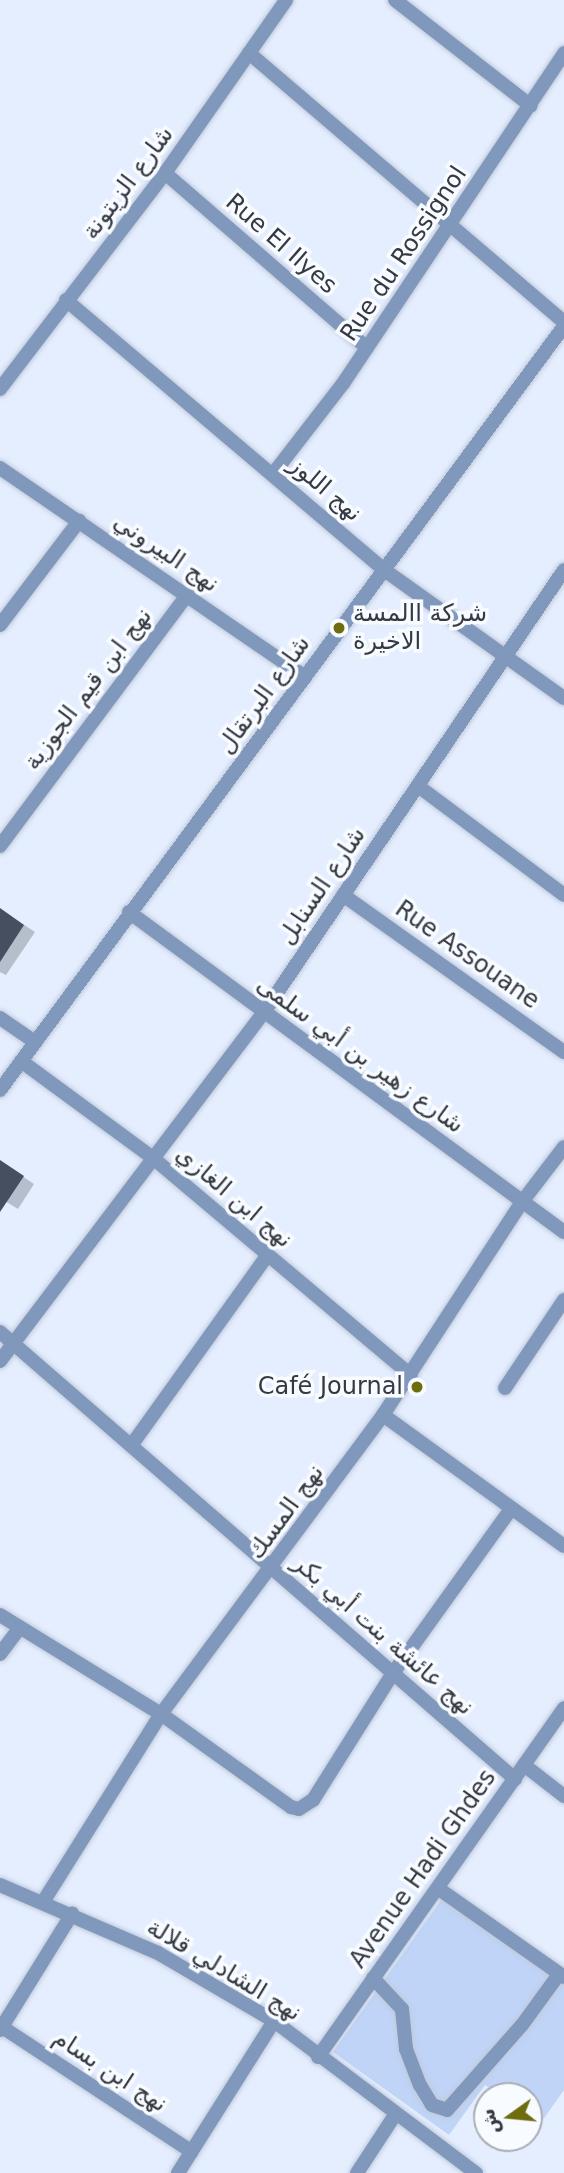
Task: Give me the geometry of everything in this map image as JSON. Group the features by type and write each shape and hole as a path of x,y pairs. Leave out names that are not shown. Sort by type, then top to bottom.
{"street":[{"name":"شارع الزيتونة","path":"0,389 165,173 286,0"},
{"path":"395,0 531,106"},
{"name":"Rue du Rossignol","path":"273,474 367,348 531,106 564,52"},
{"path":"249,53 564,324"},
{"name":"Rue El Ilyes","path":"165,173 367,348"},
{"name":"نهج اللوز","path":"66,300 383,569 564,698"},
{"name":"شارع البرتقال","path":"0,1090 564,324"},
{"name":"نهج البيروني","path":"0,468 188,594 305,677"},
{"path":"0,625 79,522"},
{"name":"شارع السنابل","path":"0,1362 264,1012 418,786 502,655 564,570"},
{"name":"نهج ابن قيم الجوزية","path":"0,846 188,594"},
{"path":"418,786 564,895"},
{"name":"Rue Assouane","path":"343,895 564,1052"},
{"name":"شارع زهير بن أبي سلمى","path":"130,912 564,1232"},
{"path":"0,1018 35,1042"},
{"name":"نهج ابن الغازي","path":"21,1061 153,1158 411,1375"},
{"name":"نهج المسك","path":"43,1902 161,1714 273,1568 383,1415 522,1202 564,1147"},
{"path":"133,1443 267,1256"},
{"path":"505,1388 564,1300"},
{"name":"نهج عائشة بنت أبي بكر","path":"0,1332 133,1443 391,1676 515,1779"},
{"path":"383,1415 564,1546"},
{"path":"0,1615 18,1629 161,1714 291,1807 299,1809 313,1800 391,1676 511,1509"},
{"path":"0,1654 18,1629"},
{"name":"Avenue Hadi Ghdes","path":"318,2057 439,1889 564,1708"},
{"path":"524,1765 564,1796"},
{"name":"نهج الشادلي قلالة","path":"0,1885 158,1953 274,2021 395,2116 476,2173"},
{"path":"373,1979 402,2009 406,2049 419,2085 432,2105 447,2110 514,2036 561,1975 439,1889"},
{"path":"1,2029 72,1914"},
{"path":"177,2173 274,2021"},
{"name":"نهج ابن بسام","path":"1,2029 192,2152"},
{"path":"357,2173 395,2116"}],"shaded area":[{"path":"444,1896 564,1982 564,2090 543,2120 543,2082 473,2082 473,2102 449,2135 333,2052"}],"building":[{"path":"0,908 24,925 0,962"},
{"path":"0,1160 24,1176 0,1212"}],"place":[{"name":"شركة االمسة الاخيرة","path":"339,628"},
{"name":"Café Journal","path":"417,1387"}]}
